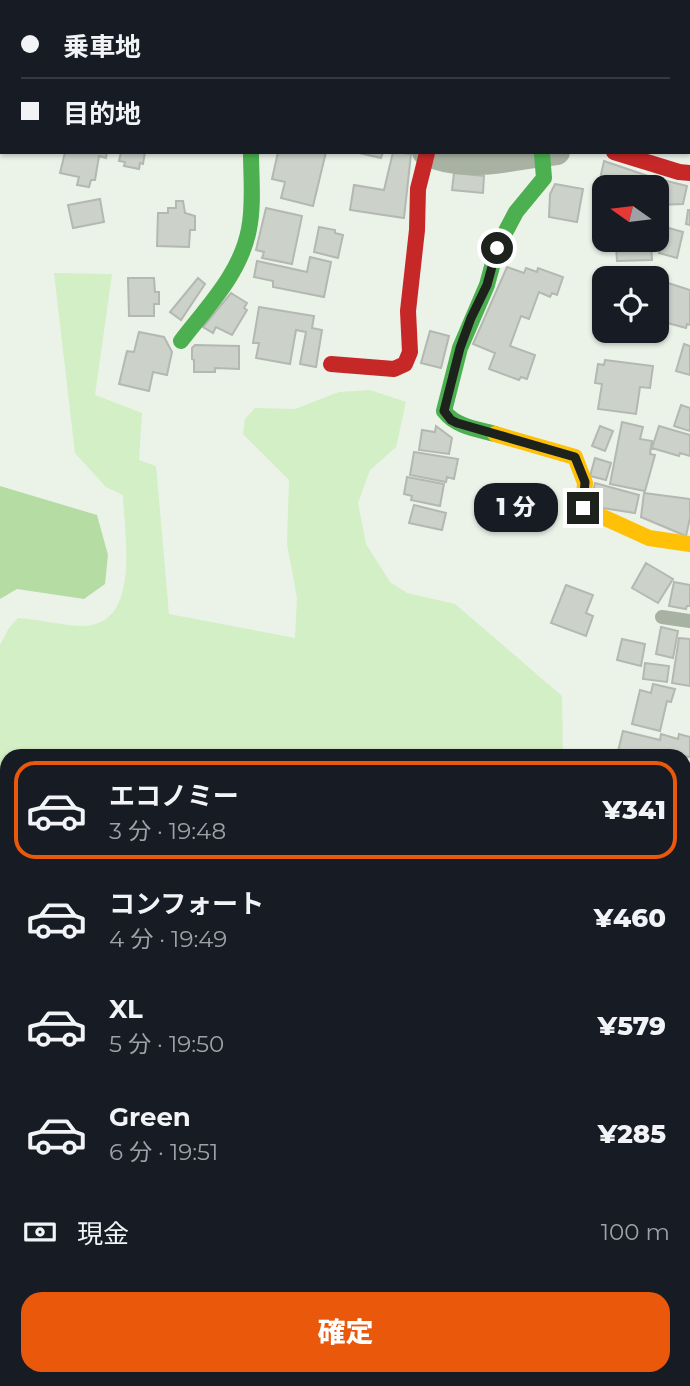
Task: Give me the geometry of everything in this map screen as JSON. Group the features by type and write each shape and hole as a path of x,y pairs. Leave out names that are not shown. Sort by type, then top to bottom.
{"main road":[{"path":"181,341 237,265 247,242 251,211 251,154"},
{"path":"331,364 394,369 405,364 408,358 408,311 417,230 418,189 426,154"},
{"path":"535,154 544,178 516,212 497,248 487,285 460,348 444,411 457,423 575,457 585,482 583,508 649,538 690,544"},
{"path":"620,154 667,169 690,173"}],"street":[{"path":"428,154 442,161 491,162 535,154"}],"lane":[{"path":"662,617 690,621"}],"shaded area":[{"path":"54,273 112,274 95,395 142,413 139,460 156,466 169,614 295,638 297,598 287,544 289,480 243,434 245,419 255,408 295,409 339,392 370,390 406,402 396,447 370,470 358,503 366,544 390,582 407,593 455,604 562,696 563,749 0,749 0,645 9,628 18,618 76,626 102,622 114,610 122,594 126,574 123,495 106,487 75,453"},
{"path":"0,486 97,515 108,555 105,584 84,599 17,589 0,599"}],"building":[{"path":"65,154 107,154 106,158 99,156 95,180 91,180 89,187 77,185 79,177 60,173"},
{"path":"121,154 145,154 139,169 124,166 125,162 119,161"},
{"path":"278,154 326,154 313,206 281,198 285,182 272,179"},
{"path":"364,154 382,154 381,158"},
{"path":"393,154 411,154 404,218 350,210 354,185 384,190"},
{"path":"604,161 645,175 601,175"},
{"path":"454,173 484,176 483,193 452,190"},
{"path":"669,182 687,186 683,204 669,205"},
{"path":"555,184 583,189 577,222 549,217 550,194"},
{"path":"100,199 104,222 73,228 68,205"},
{"path":"176,201 183,201 185,213 195,216 195,230 190,230 189,247 157,246 158,213 168,213 168,208 176,208"},
{"path":"266,208 302,216 292,264 262,258 264,252 256,250"},
{"path":"690,210 690,225 686,224"},
{"path":"319,227 335,230 335,233 343,235 338,258 314,252"},
{"path":"669,228 683,232 677,258 659,253 669,252"},
{"path":"616,252 652,252 652,260 617,261"},
{"path":"310,257 331,262 324,297 273,287 273,281 254,277 257,261 307,272"},
{"path":"507,267 524,273 526,268 537,272 538,268 563,277 557,295 552,293 550,297 539,292 529,319 521,316 510,346 535,355 527,379 521,377 519,380 489,369 495,353 473,344"},
{"path":"128,278 154,278 155,292 159,292 159,304 154,304 154,316 129,316"},
{"path":"198,278 205,284 181,320 170,312"},
{"path":"669,283 690,290 690,325 687,324 686,328 669,323"},
{"path":"231,293 247,303 244,308 247,310 232,335 216,327 213,333 203,327"},
{"path":"259,307 314,316 312,328 322,330 316,367 300,364 306,332 296,330 290,364 256,358 259,343 253,343"},
{"path":"430,331 449,336 441,368 421,363"},
{"path":"139,332 164,337 172,352 167,375 153,372 149,391 119,384 127,351 134,352"},
{"path":"684,344 690,346 690,375 676,371"},
{"path":"195,345 239,346 239,369 215,368 215,372 194,372 192,348"},
{"path":"605,360 653,366 650,388 640,387 636,414 598,409 602,384 595,383 598,364 604,365"},
{"path":"681,405 690,408 690,431 674,426"},
{"path":"622,422 643,427 640,439 652,441 650,454 655,455 645,491 610,484"},
{"path":"436,426 452,438 449,454 419,450 422,430 435,432"},
{"path":"600,426 613,431 605,451 592,446"},
{"path":"659,426 690,435 690,456 680,453 679,456 652,448"},
{"path":"414,452 458,459 454,479 447,477 446,482 410,475"},
{"path":"595,458 611,463 606,480 590,476"},
{"path":"407,477 444,484 440,506 411,500 412,496 404,494"},
{"path":"595,483 639,495 635,513 590,506"},
{"path":"644,493 690,499 686,536 641,517"},
{"path":"414,505 446,513 442,530 409,523"},
{"path":"646,563 673,579 658,603 632,588"},
{"path":"674,582 690,585 690,606 686,609 669,606"},
{"path":"566,585 593,595 586,613 593,616 586,636 551,623"},
{"path":"661,627 678,631 673,658 656,654"},
{"path":"679,638 690,639 690,686 672,683"},
{"path":"622,639 645,644 641,666 617,660"},
{"path":"645,663 669,666 667,682 643,679"},
{"path":"653,684 675,689 671,702 667,701 660,731 632,724 640,690 651,693"},
{"path":"623,731 660,740 661,734 678,739 679,734 690,737 690,749 618,749"}],"traffic: fast":[{"path":"181,341 222,289 245,245 251,210 251,154"},
{"path":"495,434 454,421 444,411 460,348 487,285 497,248 516,212 544,178 542,154"}],"traffic: slow":[{"path":"495,434 575,457 585,483 583,508 649,538 690,544"}],"traffic: jam":[{"path":"331,364 394,369 405,364 410,352 408,311 417,230 418,189 427,154"},
{"path":"620,154 690,173"}],"route":[{"path":"497,248 487,285 460,348 443,406 444,411 457,423 575,457 585,482 583,508"}]}
